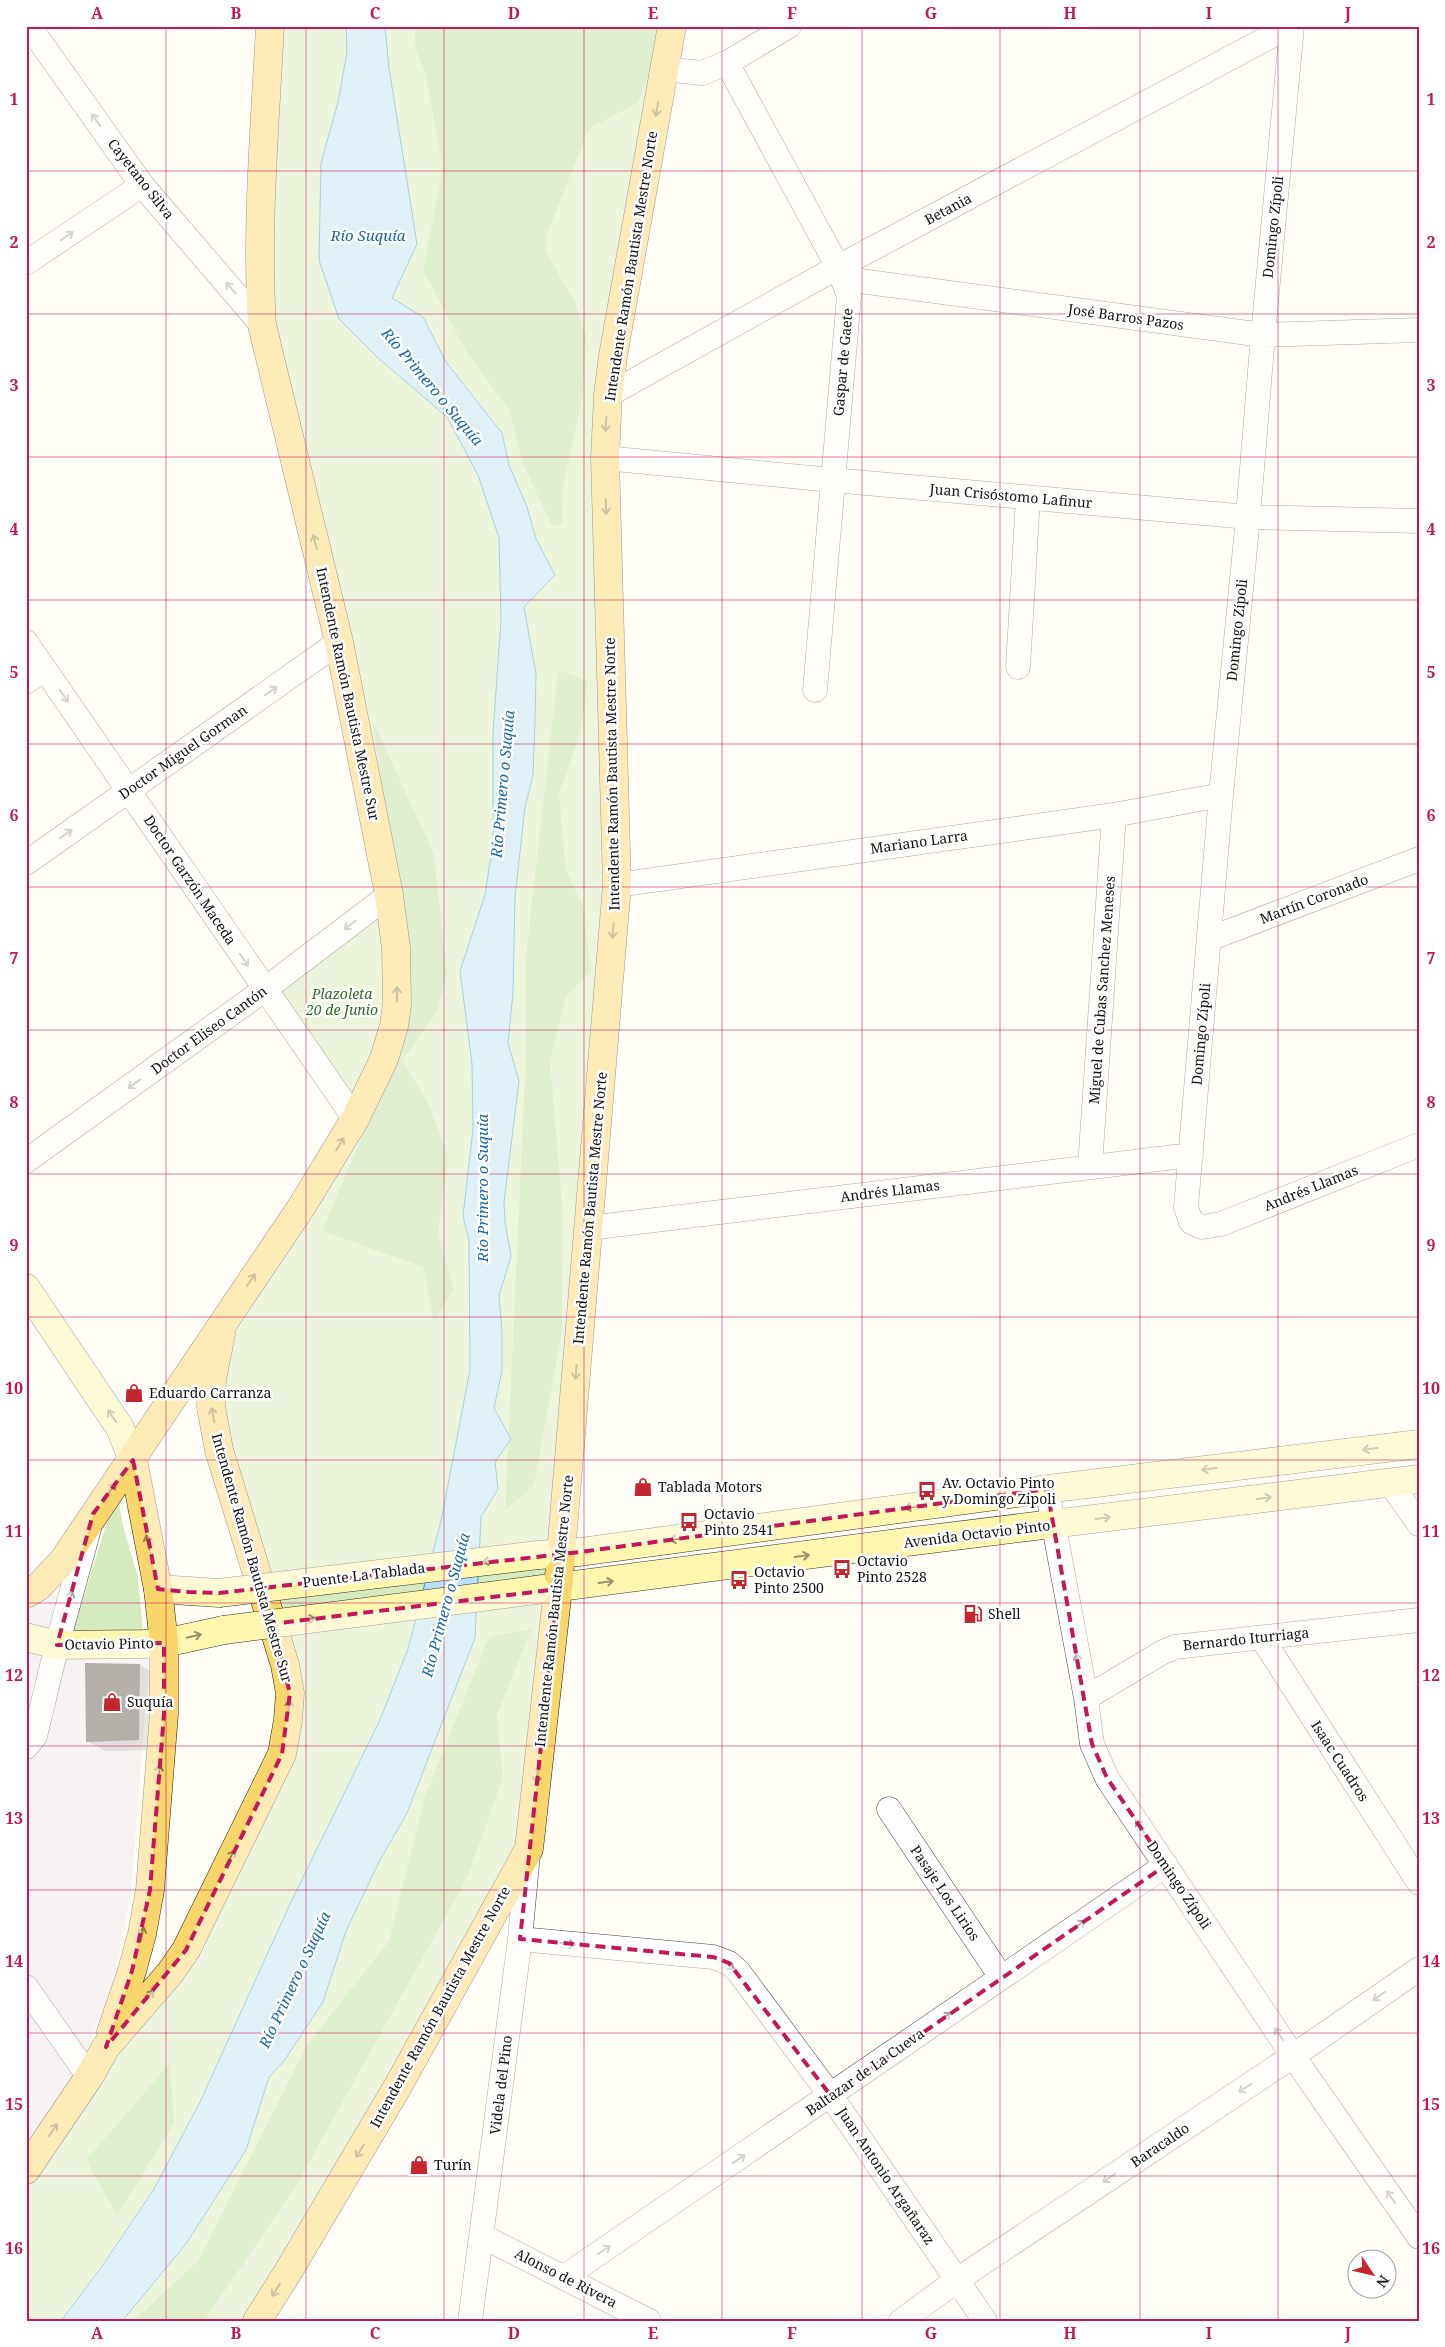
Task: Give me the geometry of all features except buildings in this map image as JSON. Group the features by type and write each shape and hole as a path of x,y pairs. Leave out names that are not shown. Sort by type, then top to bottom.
{"main road":[{"name":"Intendente Ramón Bautista Mestre Sur","path":"26,2170 89,2077 106,2047 132,1971 142,1934 150,1890 164,1714 164,1643 158,1589 133,1460 224,1320 302,1206 355,1119 384,1059 394,1026 397,1004 396,948 388,895 340,642 262,325 259,274 260,218 270,26"},
{"name":"Intendente Ramón Bautista Mestre Norte","path":"256,2321 288,2272 398,2086 528,1849 549,1555 589,1228 616,885 605,458 608,395 672,26"},
{"path":"26,1288 120,1428 133,1460 63,1561 38,1587 26,1594"},
{"name":"Intendente Ramón Bautista Mestre Sur","path":"106,2047 170,1973 186,1950 282,1754 288,1720 290,1693 285,1665 219,1450 211,1407 213,1373 224,1320"},
{"path":"549,1555 1047,1489 1419,1444"},
{"name":"Avenida Octavio Pinto","path":"547,1590 1419,1479"},
{"name":"Puente La Tablada","path":"158,1589 219,1592 549,1555"},
{"path":"164,1643 224,1630 547,1590"},
{"name":"Octavio Pinto","path":"26,1637 57,1645 164,1643"}],"street":[{"path":"664,69 702,73 727,63 789,26"},
{"name":"Betania","path":"608,395 838,267 1291,26"},
{"name":"Domingo Zípoli","path":"1202,1227 1191,1222 1186,1208 1221,795 1248,517 1291,26"},
{"name":"Cayetano Silva","path":"29,28 142,185 262,325"},
{"name":"Gaspar de Gaete","path":"727,63 838,267 849,296 814,690"},
{"path":"26,263 142,185"},
{"name":"José Barros Pazos","path":"838,267 860,280 1263,335 1419,330"},
{"name":"Juan Crisóstomo Lafinur","path":"605,458 1248,517 1419,521"},
{"path":"1018,667 1028,498"},
{"name":"Doctor Garzón Maceda","path":"26,642 36,675 129,790 264,990 355,1119"},
{"name":"Doctor Miguel Gorman","path":"26,862 340,642"},
{"name":"Mariano Larra","path":"616,885 1114,815 1221,795"},
{"name":"Miguel de Cubas Sanchez Meneses","path":"1090,1166 1114,815"},
{"name":"Martín Coronado","path":"1209,939 1419,859"},
{"name":"Doctor Eliseo Cantón","path":"26,1161 264,990 388,895"},
{"name":"Andrés Llamas","path":"1202,1227 1220,1224 1419,1145"},
{"name":"Andrés Llamas","path":"589,1228 1191,1155"},
{"path":"1390,1483 1419,1524"},
{"name":"Domingo Zípoli","path":"1047,1489 1086,1698 1092,1744 1098,1760 1107,1778 1293,2056 1419,2237"},
{"path":"26,1747 35,1736 57,1645 94,1514"},
{"name":"Bernardo Iturriaga","path":"1086,1698 1163,1652 1175,1647 1419,1620"},
{"name":"Isaac Cuadros","path":"1262,1638 1419,1884"},
{"name":"Pasaje Los Lirios","path":"889,1809 1001,1977"},
{"name":"Videla del Pino","path":"470,2321 520,1939 528,1849"},
{"name":"Baltazar de La Cueva","path":"564,2277 1166,1865"},
{"name":"Juan Antonio Argañaraz","path":"520,1939 713,1958 729,1963 738,1971 831,2096 985,2321"},
{"name":"Baracaldo","path":"901,2321 957,2280 1293,2056 1419,1968"},
{"path":"26,1987 89,2077"},
{"name":"Alonso de Rivera","path":"482,2236 649,2321"}],"highlighted area":[{"path":"133,1460 158,1589 219,1593 580,1552 1047,1489 1092,1744 1107,1778 1166,1865 831,2096 729,1963 713,1957 520,1939 558,1589 272,1624 290,1693 282,1754 186,1950 106,2047 132,1971 150,1890 164,1714 164,1643 57,1645 93,1514"}],"shaded area":[{"path":"26,1580 33,1581 149,1659 131,1893 112,1987 73,2085 26,2153"}],"green space":[{"path":"270,26 346,26 347,52 338,102 321,163 319,260 339,319 377,357 447,417 478,475 499,538 501,619 493,734 493,842 485,895 460,971 472,1064 473,1129 463,1216 469,1241 470,1370 441,1521 408,1649 379,1722 290,1904 200,2102 154,2189 103,2265 61,2321 26,2321 26,2170 170,1973 288,1720 219,1450 224,1320 302,1206 397,1004 262,325"},
{"path":"385,26 672,26 613,356 617,885 529,1849 257,2321 122,2321 186,2244 246,2150 269,2077 284,2061 323,2002 346,1931 379,1862 407,1813 475,1638 481,1517 498,1489 495,1462 511,1439 494,1408 502,1371 502,1330 499,1296 511,1256 505,1222 504,1202 519,1081 508,1043 513,993 515,897 525,807 533,775 536,674 524,607 555,574 536,539 527,507 509,465 502,433 446,362 423,317 392,298 417,244 389,68"},
{"path":"416,26 661,26 656,55 638,103 589,128 547,234 545,251 574,300 586,335 583,394 563,487 562,525 552,526 523,464 509,410 466,351 423,270 443,167 426,77 414,42"},
{"path":"558,670 588,681 580,735 559,794 566,870 583,906 591,972 566,996 550,1062 563,1213 562,1332 534,1485 505,1511 526,1056 526,956"},
{"path":"372,719 434,854 447,975 436,1013 402,1061 428,1102 448,1157 438,1233 454,1290 434,1322 423,1267 322,1231 394,1061 411,991"},
{"name":"Plazoleta 20 de Junio","path":"384,914 387,1004 377,1050 354,1102 279,992"},
{"path":"119,1504 123,1526 138,1577 143,1634 72,1634 107,1522"},
{"path":"531,1629 497,1715 503,1778 467,1878 296,2186 204,2321 133,2321 198,2261 307,2045 389,1941 425,1797 489,1637"},
{"path":"170,2063 174,2123 117,2216 86,2160"}],"water":[{"name":"Río Suquía","path":"346,26 385,26 389,68 417,244 392,298 423,317 446,362 502,433 509,465 527,507 536,539 555,575 524,607 536,674 533,775 525,807 515,897 513,993 508,1043 519,1081 504,1202 505,1222 511,1256 499,1296 502,1330 502,1371 494,1408 511,1439 495,1462 498,1489 481,1517 475,1638 407,1813 379,1862 346,1931 323,2002 284,2061 269,2077 246,2150 186,2244 122,2321 61,2321 103,2265 154,2189 200,2102 290,1904 379,1722 408,1649 441,1521 470,1370 469,1241 463,1216 473,1129 472,1064 460,971 485,895 493,842 493,734 501,619 499,538 478,475 447,417 377,357 339,319 319,260 321,163 338,102 347,52"}],"place":[{"name":"Eduardo Carranza","path":"134,1393"},
{"name":"Tablada Motors","path":"643,1487"},
{"name":"Av. Octavio Pinto y Domingo Zipoli","path":"927,1491"},
{"name":"Octavio Pinto 2541","path":"689,1522"},
{"name":"Octavio Pinto 2528","path":"842,1569"},
{"name":"Octavio Pinto 2500","path":"739,1580"},
{"name":"Shell","path":"973,1614"},
{"name":"Suquía","path":"112,1702"},
{"name":"Turín","path":"419,2165"}],"water label":[{"name":"Río Primero o Suquía","path":"432,387"},
{"name":"Río Primero o Suquía","path":"503,784"},
{"name":"Río Primero o Suquía","path":"483,1188"},
{"name":"Río Primero o Suquía","path":"446,1605"},
{"name":"Río Primero o Suquía","path":"295,1980"}]}
